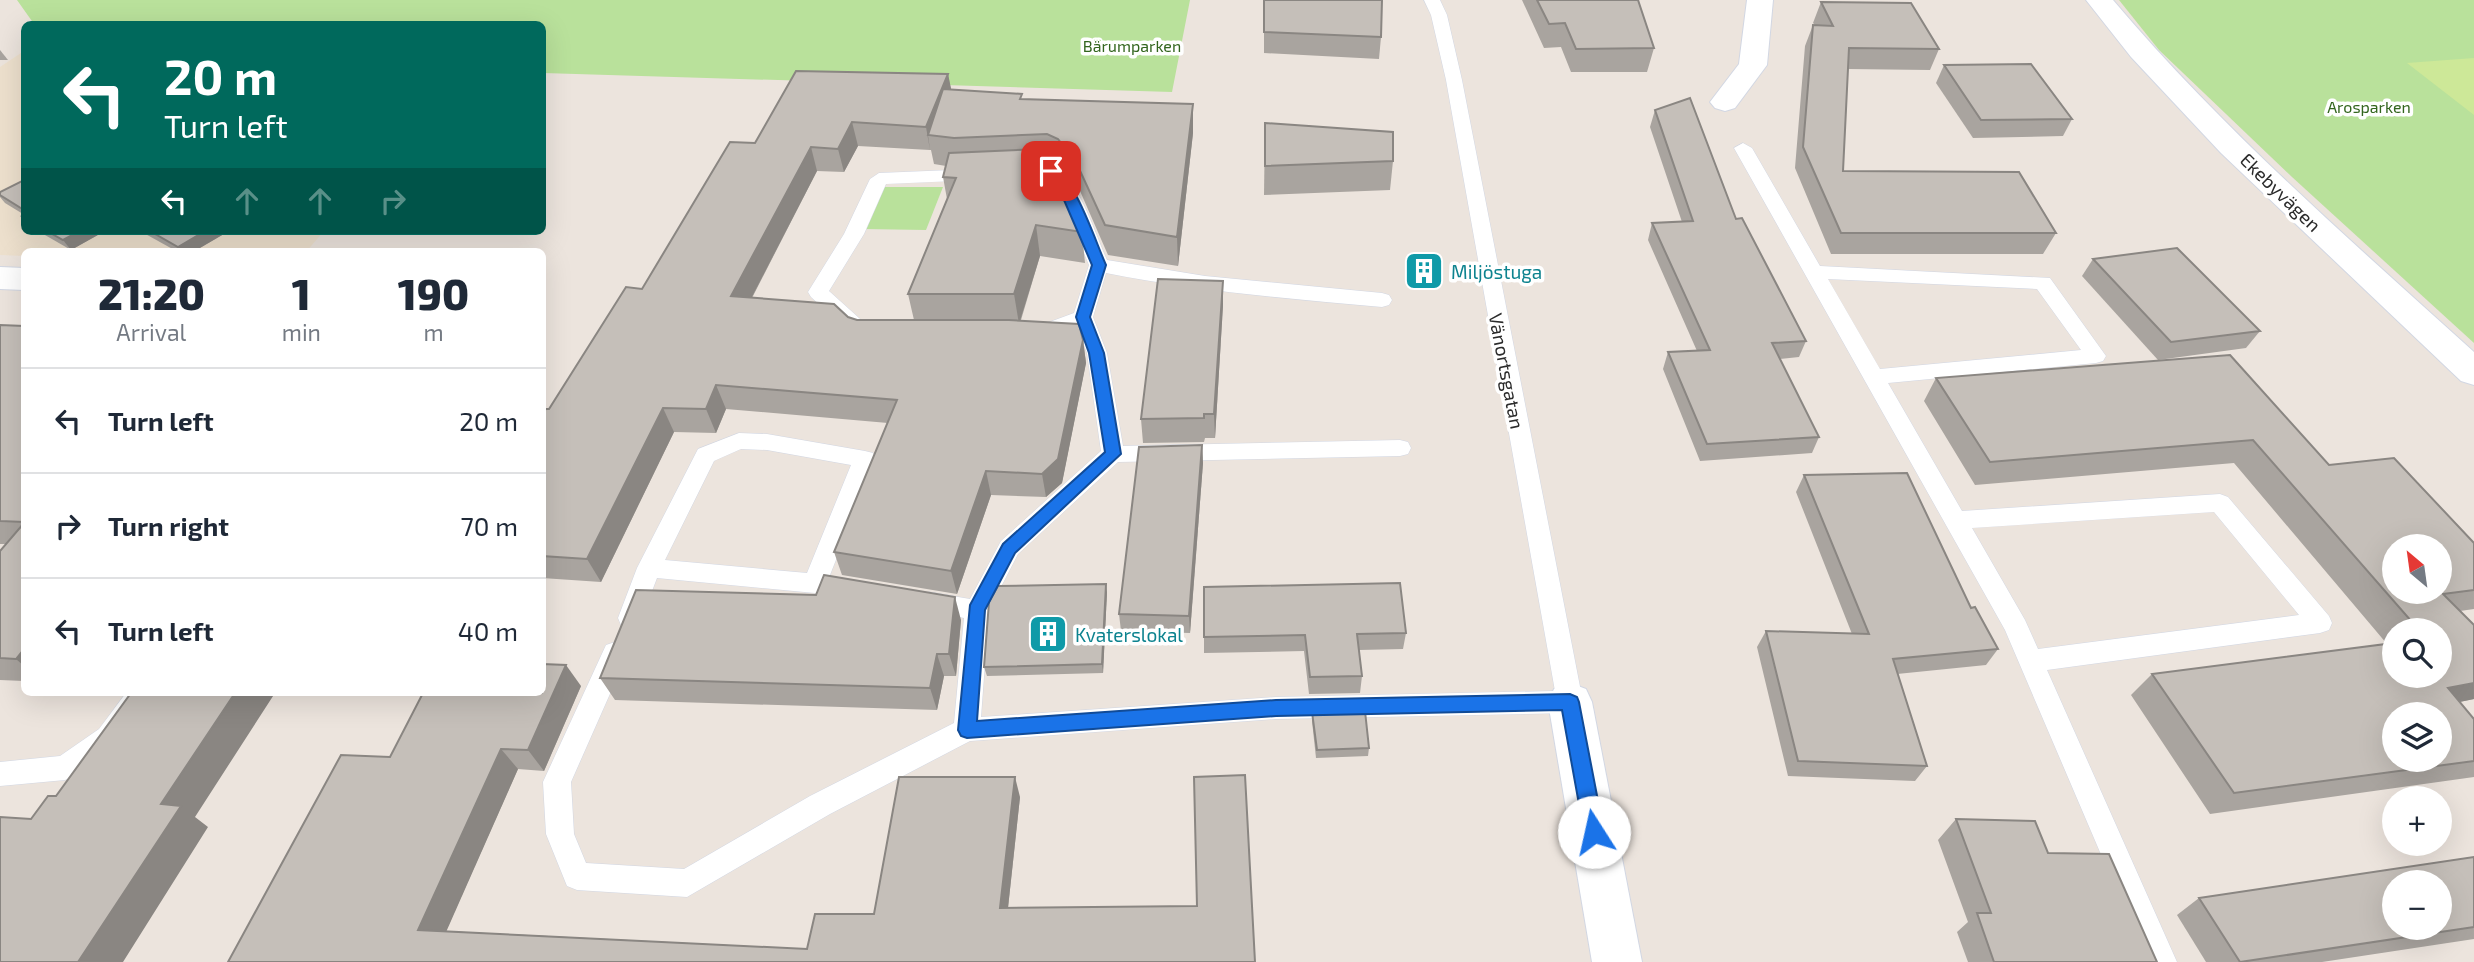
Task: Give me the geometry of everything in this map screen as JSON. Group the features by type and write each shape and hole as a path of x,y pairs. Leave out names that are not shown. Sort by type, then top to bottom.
{"street":[{"path":"1725,102 1753,65 1760,0"},
{"name":"Ekebyvägen","path":"2099,0 2140,51 2262,175 2474,372"},
{"path":"1570,702 1617,962"}],"lane":[{"name":"Vänortsgatan","path":"1432,0 1439,15 1454,80 1570,702"},
{"path":"1743,148 2016,627 2162,962"},
{"path":"1083,317 1038,334 864,334 818,292 854,234 879,178 1051,171 1064,184 1099,265 1083,317 1097,353 1113,454"},
{"path":"1099,265 1164,279 1234,288 1382,300"},
{"path":"1815,272 2043,283 2096,356 1875,377"},
{"path":"815,583 865,459 767,442 739,441 706,455 649,568 636,604 558,782 560,834 577,876 687,883 820,805 967,730 1276,708 1570,702"},
{"path":"967,730 976,610 1009,548 1113,454 1400,448"},
{"path":"1956,520 2220,503 2320,624 2031,661"},
{"path":"649,568 815,583 842,588"},
{"path":"909,599 976,610"},
{"path":"0,774 65,768 108,737 139,696"}],"shaded area":[{"path":"21,53 21,235 321,235 309,248 21,248 21,256 0,255 0,67"}],"green space":[{"name":"Bärumparken","path":"17,0 1190,0 1172,92 546,73 546,21 32,21"},
{"name":"Arosparken","path":"2119,0 2474,0 2474,343 2292,177 2159,50"},
{"path":"2474,58 2474,115 2407,63"},
{"path":"880,187 943,187 926,230 863,229"}],"building":[{"path":"1264,0 1382,0 1381,37 1264,32"},
{"path":"1537,0 1638,0 1654,48 1576,49 1565,23 1549,24"},
{"path":"1821,2 1911,3 1939,49 1849,48 1843,171 2019,172 2056,233 1841,233 1803,147 1813,25 1833,26"},
{"path":"2031,64 2072,119 1981,120 1944,65"},
{"path":"796,71 948,74 926,127 852,122 838,149 811,147 731,296 834,304 848,317 857,320 1009,320 1079,324 1083,340 1058,459 1042,474 986,471 951,571 834,552 897,400 716,385 706,409 663,408 587,559 546,556 546,409 549,409 626,287 642,289 730,142 755,143"},
{"path":"943,89 1022,94 1020,99 1193,104 1177,237 1105,225 1076,162 1058,139 1047,134 954,138 928,135"},
{"path":"1690,98 1736,219 1742,218 1806,341 1772,343 1819,437 1707,444 1668,352 1710,350 1652,223 1693,221 1655,110"},
{"path":"1265,123 1393,132 1393,161 1265,166"},
{"path":"1041,149 1050,157 1082,232 1036,225 1014,294 908,294 956,178 943,177 949,153"},
{"path":"21,182 21,208 0,195 0,192"},
{"path":"54,235 72,235 63,240"},
{"path":"157,235 198,235 178,247"},
{"path":"2177,248 2260,331 2171,342 2093,259"},
{"path":"1158,279 1223,281 1214,414 1204,414 1204,418 1141,419"},
{"path":"0,325 21,326 21,522 0,521"},
{"path":"2230,355 2329,465 2394,458 2474,543 2474,590 2452,593 2452,534 2382,534 2382,588 2253,440 1990,462 1936,378"},
{"path":"1202,445 1189,616 1119,614 1139,447"},
{"path":"1907,473 1971,608 1975,607 1998,649 1893,659 1927,766 1798,761 1766,631 1869,634 1804,475"},
{"path":"21,526 21,653 16,659 0,658 0,551"},
{"path":"824,575 955,597 949,654 937,654 930,688 600,678 636,590 816,595"},
{"path":"1400,583 1406,633 1357,634 1362,676 1310,677 1305,635 1204,637 1204,587"},
{"name":"Kvaterslokal","path":"1106,584 1102,664 984,667 989,602 998,586"},
{"path":"2452,603 2474,625 2474,683 2452,687 2452,618 2409,618 2396,604"},
{"path":"2382,645 2382,688 2448,688 2474,719 2474,761 2452,764 2452,702 2382,702 2382,772 2392,772 2234,793 2152,674"},
{"path":"546,664 566,665 528,750 501,749 418,930 807,949 815,914 874,914 899,777 1015,777 1000,908 1197,906 1194,777 1245,775 1255,962 228,962 341,755 390,757 421,696 546,696"},
{"path":"129,696 233,696 161,804 181,806 78,962 0,962 0,817 31,819 48,796 56,796"},
{"path":"1365,711 1369,748 1317,750 1312,712"},
{"path":"1956,819 2035,821 2048,853 2109,854 2157,962 1994,962 1977,913 1991,913"},
{"path":"2474,857 2474,927 2452,930 2452,870 2387,870"},
{"path":"2382,871 2382,940 2387,940 2240,962 2199,898"}],"place":[{"name":"Miljöstuga","path":"1424,271"},
{"name":"Kvaterslokal","path":"1048,634"}],"route":[{"path":"1051,171 1064,184 1099,265 1083,317 1097,353 1113,454 1009,548 976,610 967,730 1276,708 1570,702 1594,832"}]}
